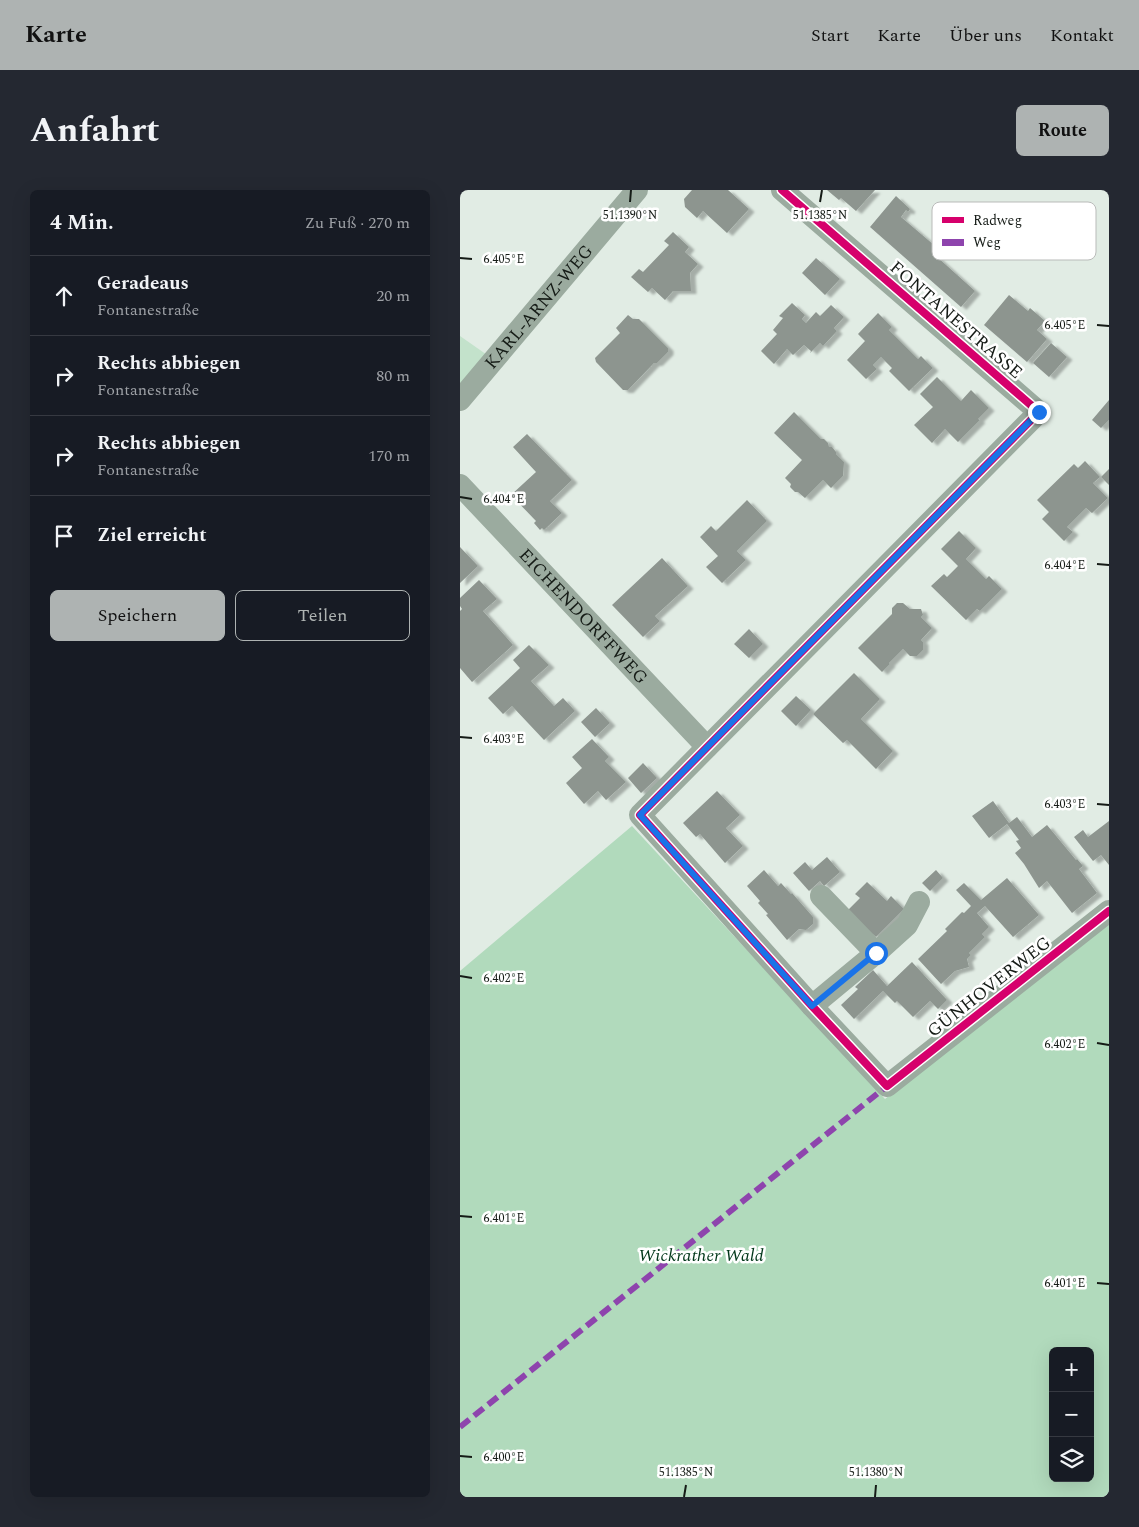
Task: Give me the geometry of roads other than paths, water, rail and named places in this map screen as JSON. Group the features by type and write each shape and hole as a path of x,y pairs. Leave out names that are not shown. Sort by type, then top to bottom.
{"street":[{"name":"KARL-ARNZ-WEG","path":"460,400 637,190"},
{"name":"FONTANESTRASSE","path":"782,190 1039,412 640,815 812,1006 887,1086"},
{"name":"EICHENDORFFWEG","path":"460,485 707,747"},
{"path":"821,896 876,953"},
{"path":"812,1006 907,925 919,902"},
{"name":"GÜNHOVERWEG","path":"887,1086 1109,911"}],"park label":[{"name":"Wickrather Wald","path":"701,1255"}]}
